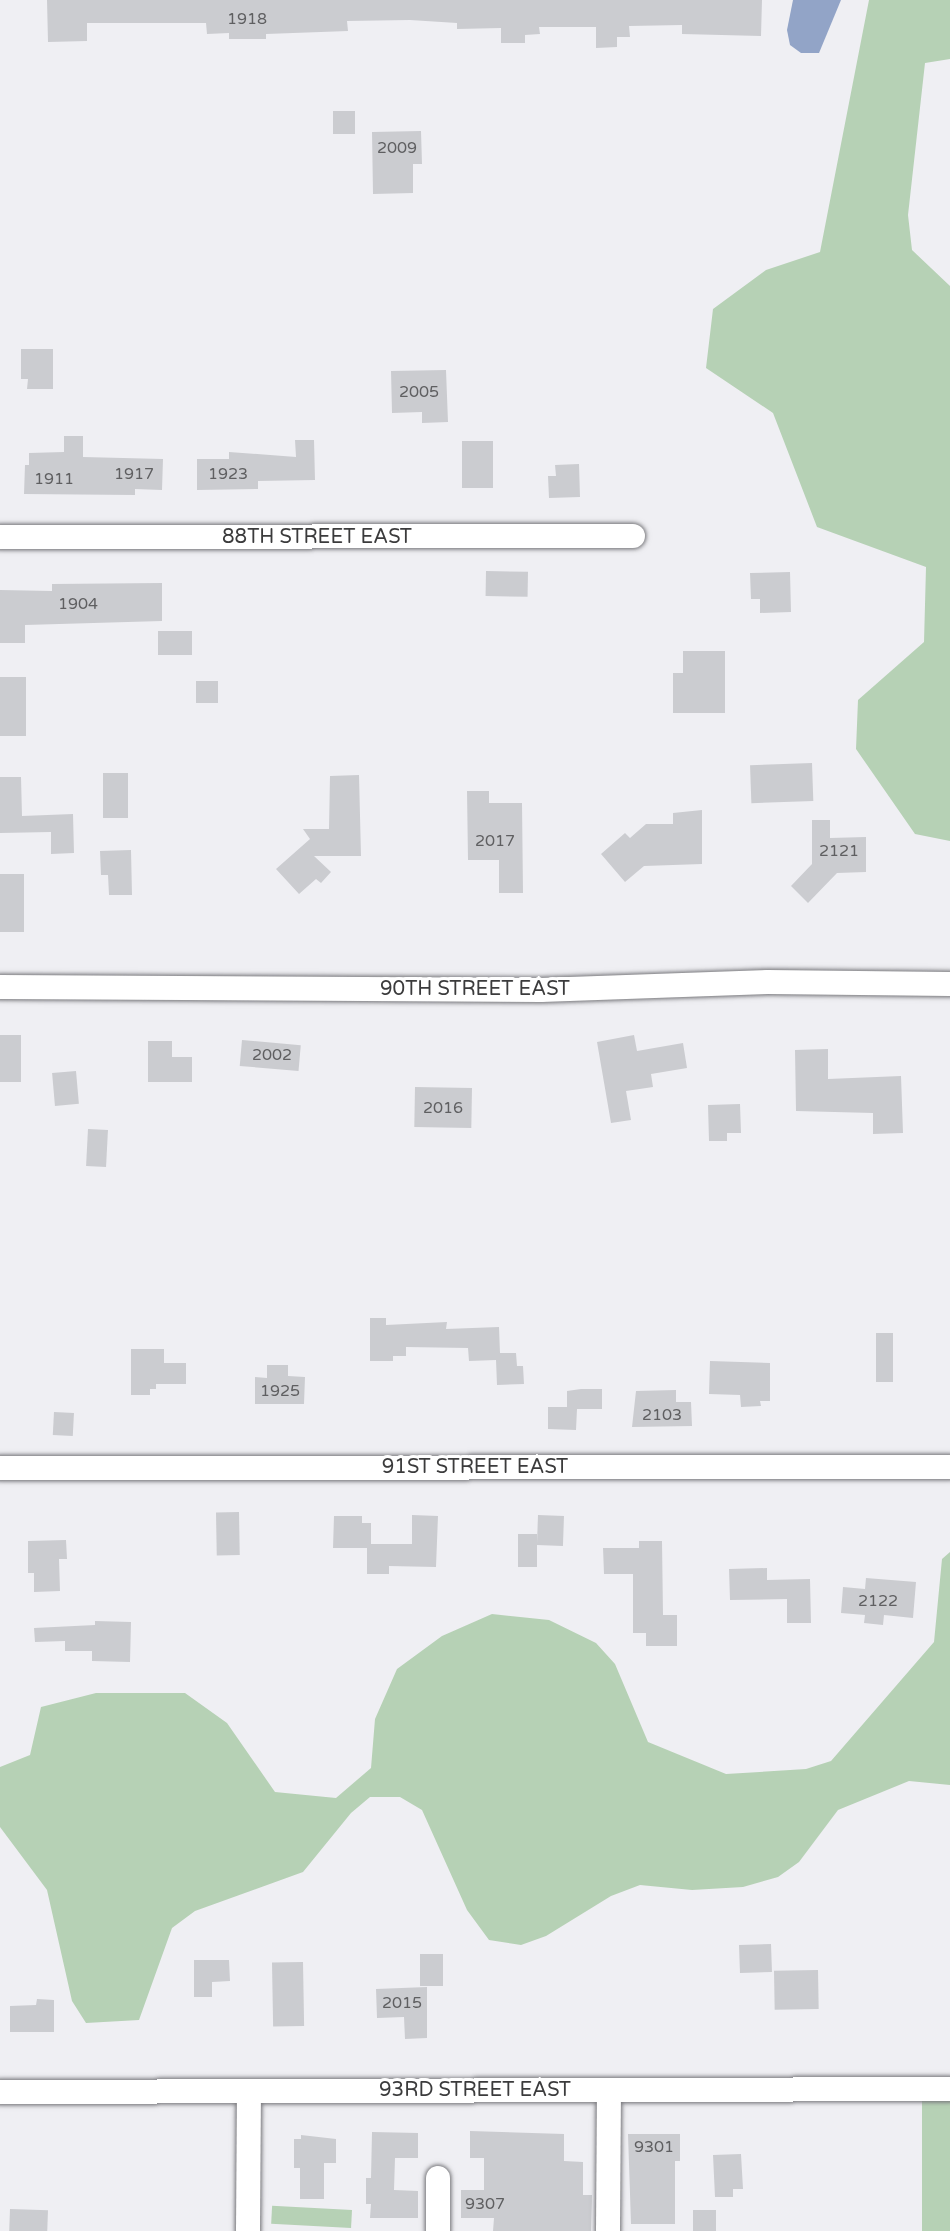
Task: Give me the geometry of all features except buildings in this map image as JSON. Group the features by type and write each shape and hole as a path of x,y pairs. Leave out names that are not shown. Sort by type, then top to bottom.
{"street":[{"name":"88TH STREET EAST","path":"0,537 633,536"},
{"name":"90TH STREET EAST","path":"0,987 541,990 768,982 950,984"},
{"name":"91ST STREET EAST","path":"0,1468 950,1467"},
{"name":"93RD STREET EAST","path":"0,2092 950,2089"},
{"path":"608,2231 609,2090"},
{"path":"248,2231 249,2091"},
{"path":"438,2178 438,2231"}],"green space":[{"path":"869,0 950,0 950,59 925,63 908,215 912,250 950,286 950,841 915,834 856,749 858,700 924,642 926,567 817,527 773,413 706,368 713,309 766,270 820,252"},
{"path":"950,1552 950,1785 909,1781 838,1810 799,1862 778,1877 743,1887 692,1890 640,1885 611,1896 546,1936 521,1945 489,1940 467,1910 422,1810 400,1797 370,1797 351,1813 303,1872 195,1911 172,1928 139,2020 86,2023 72,2001 47,1890 0,1827 0,1767 30,1755 41,1707 96,1693 185,1693 227,1723 275,1792 336,1798 371,1768 375,1719 397,1669 442,1636 492,1614 549,1620 596,1643 615,1664 648,1742 726,1774 806,1769 831,1761 934,1642 942,1559"},
{"path":"922,2100 950,2100 950,2231 922,2231"},
{"path":"272,2206 352,2210 351,2228 271,2224"}],"water":[{"path":"793,0 841,0 819,53 801,53 790,45 787,30"}]}
